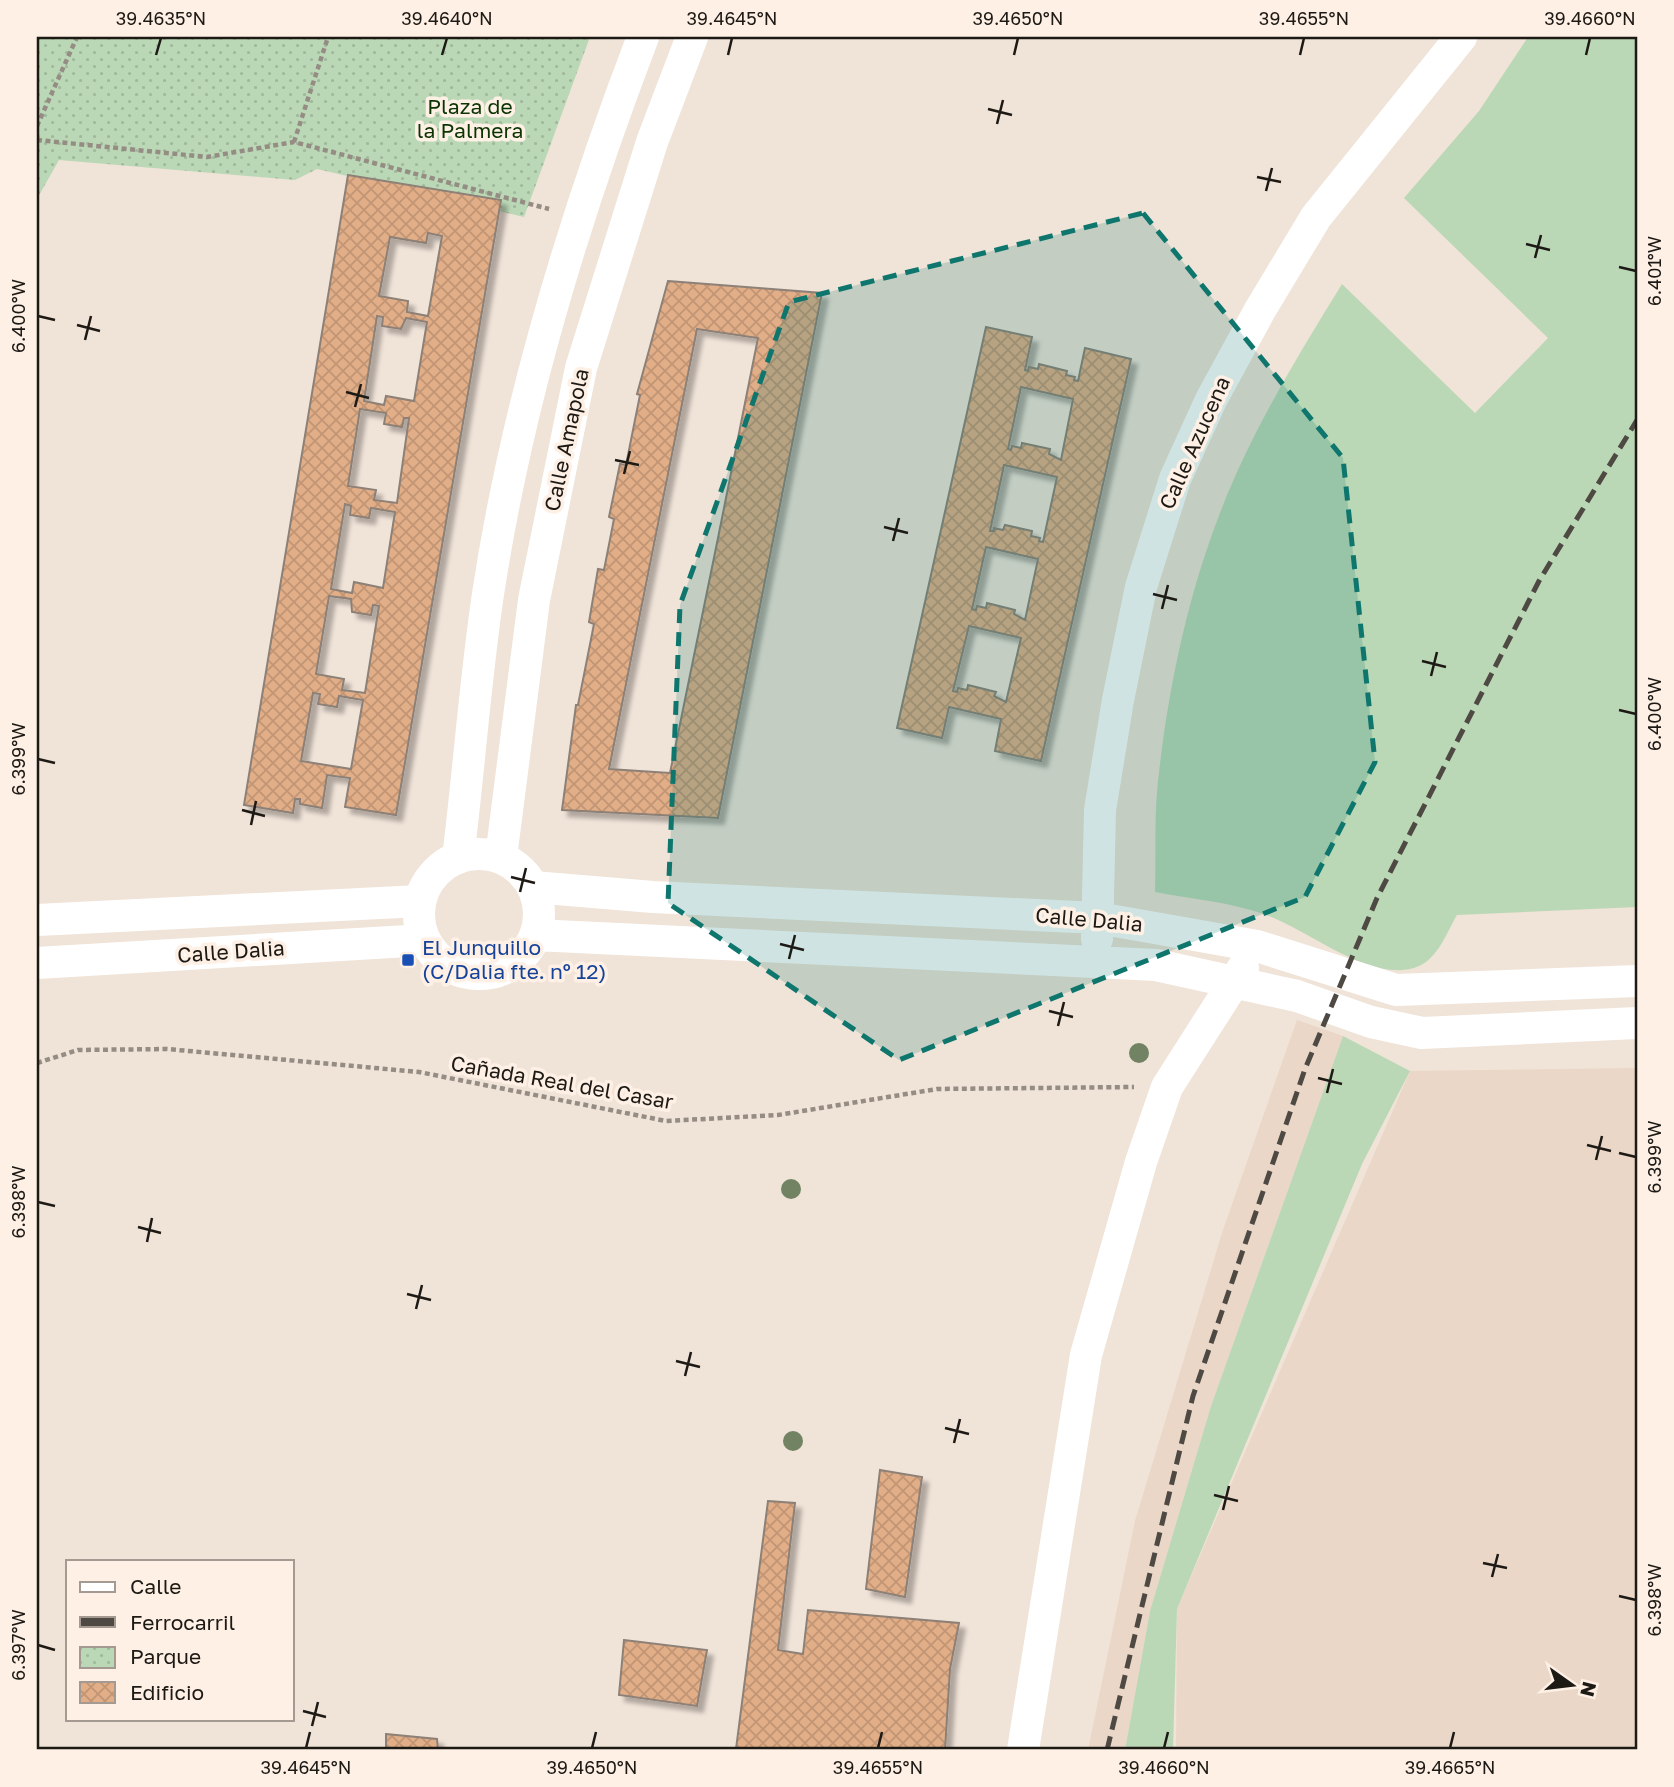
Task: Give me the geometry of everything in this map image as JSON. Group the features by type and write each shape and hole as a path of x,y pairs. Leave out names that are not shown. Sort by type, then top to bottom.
{"street":[{"path":"458,858 488,593 536,356 609,127 643,37"},
{"name":"Calle Amapola","path":"501,858 534,600 581,368 652,142 692,37"},
{"name":"Calle Azucena","path":"1095,961 1100,810 1118,700 1141,587 1175,479 1211,400 1316,217 1461,37"},
{"path":"485,854 501,858 515,866 533,887 539,907 534,936 524,954 511,965 480,974 446,964 425,940 419,919 420,901 427,884 438,870 458,858 485,854"},
{"name":"Calle Dalia","path":"533,887 653,897 1098,918 1257,946 1396,990 1637,981"},
{"name":"Calle Dalia","path":"37,920 420,901"},
{"name":"Calle Dalia","path":"534,936 1156,965 1297,996 1371,1022 1422,1033 1637,1023"},
{"name":"Calle Dalia","path":"37,963 425,940"},
{"path":"1023,1750 1086,1355 1141,1161 1167,1087 1257,946"}],"path":[{"path":"37,126 77,37"},
{"path":"294,142 328,37"},
{"path":"37,140 206,157 294,142 580,217"},
{"name":"Cañada Real del Casar","path":"37,1063 78,1050 167,1049 419,1072 666,1121 778,1115 937,1089 1167,1087"}],"highlighted area":[{"path":"1143,213 1343,458 1375,762 1305,897 899,1060 668,903 680,605 789,302"}],"shaded area":[{"path":"1297,1020 1343,1036 1211,1406 1150,1611 1125,1750 1088,1750 1135,1521 1223,1230"},
{"path":"1637,1068 1637,1750 1176,1750 1177,1609 1410,1071"}],"green space":[{"name":"Plaza de la Palmera","path":"37,37 590,37 524,217 317,169 295,180 59,160 37,199"},
{"path":"1528,37 1637,37 1637,907 1457,915 1441,944 1426,962 1401,970 1382,969 1342,954 1266,915 1225,904 1155,892 1157,795 1167,713 1180,645 1198,578 1232,483 1260,424 1342,284 1475,413 1548,338 1404,198 1479,111"},
{"path":"1343,1036 1410,1071 1362,1164 1177,1609 1173,1750 1125,1750 1150,1611 1211,1406"}],"building":[{"path":"348,175 501,200 396,815 345,807 350,778 327,775 322,808 300,804 300,799 295,799 293,813 244,805","holes":["428,233 442,236 428,316 407,312 408,301 379,296 390,237 426,243","377,316 383,317 382,326 401,329 406,318 427,322 414,401 386,396 384,405 364,401","360,409 386,413 384,424 402,427 404,418 409,418 397,503 374,500 376,490 348,486","345,504 351,506 350,515 369,518 371,508 395,512 383,588 354,582 352,593 331,589","329,596 351,599 352,612 371,615 373,605 379,606 365,693 342,690 344,679 316,674","313,693 320,694 318,704 337,707 339,696 363,700 351,769 301,761"]},
{"path":"668,281 822,293 718,818 562,810 576,705 594,624 589,622 598,569 604,570 614,519 609,517 620,464 626,465 640,395 637,394","holes":["697,329 758,338 670,773 609,769"]},
{"path":"986,327 1032,337 1025,370 1028,371 1029,367 1038,369 1039,364 1067,371 1066,375 1075,377 1074,380 1078,381 1085,348 1131,359 1041,761 995,751 1001,719 949,707 942,738 897,728","holes":["1021,387 1073,399 1061,460 1049,454 1050,449 1022,443 1021,448 1012,446 1011,450 1008,449","1004,465 1057,477 1043,542 1039,541 1040,538 1031,536 1032,531 1005,525 1003,530 994,528 994,531 990,531","986,547 1038,559 1025,620 1014,614 1015,610 987,603 986,608 977,606 976,610 972,609","969,626 1021,638 1006,702 994,696 996,692 968,685 967,690 958,688 957,692 953,691"]},
{"path":"880,1470 922,1477 905,1597 866,1589"},
{"path":"768,1501 795,1503 778,1650 803,1654 808,1610 959,1623 950,1669 945,1750 736,1749"},
{"path":"624,1640 707,1650 697,1706 619,1695"},
{"path":"386,1734 437,1739 438,1750 386,1750"}],"railway":[{"path":"1107,1750 1193,1396 1305,1069 1377,898 1539,581 1637,420"}],"place":[{"name":"El Junquillo (C/Dalia fte. nº 12)","path":"408,960"}]}
